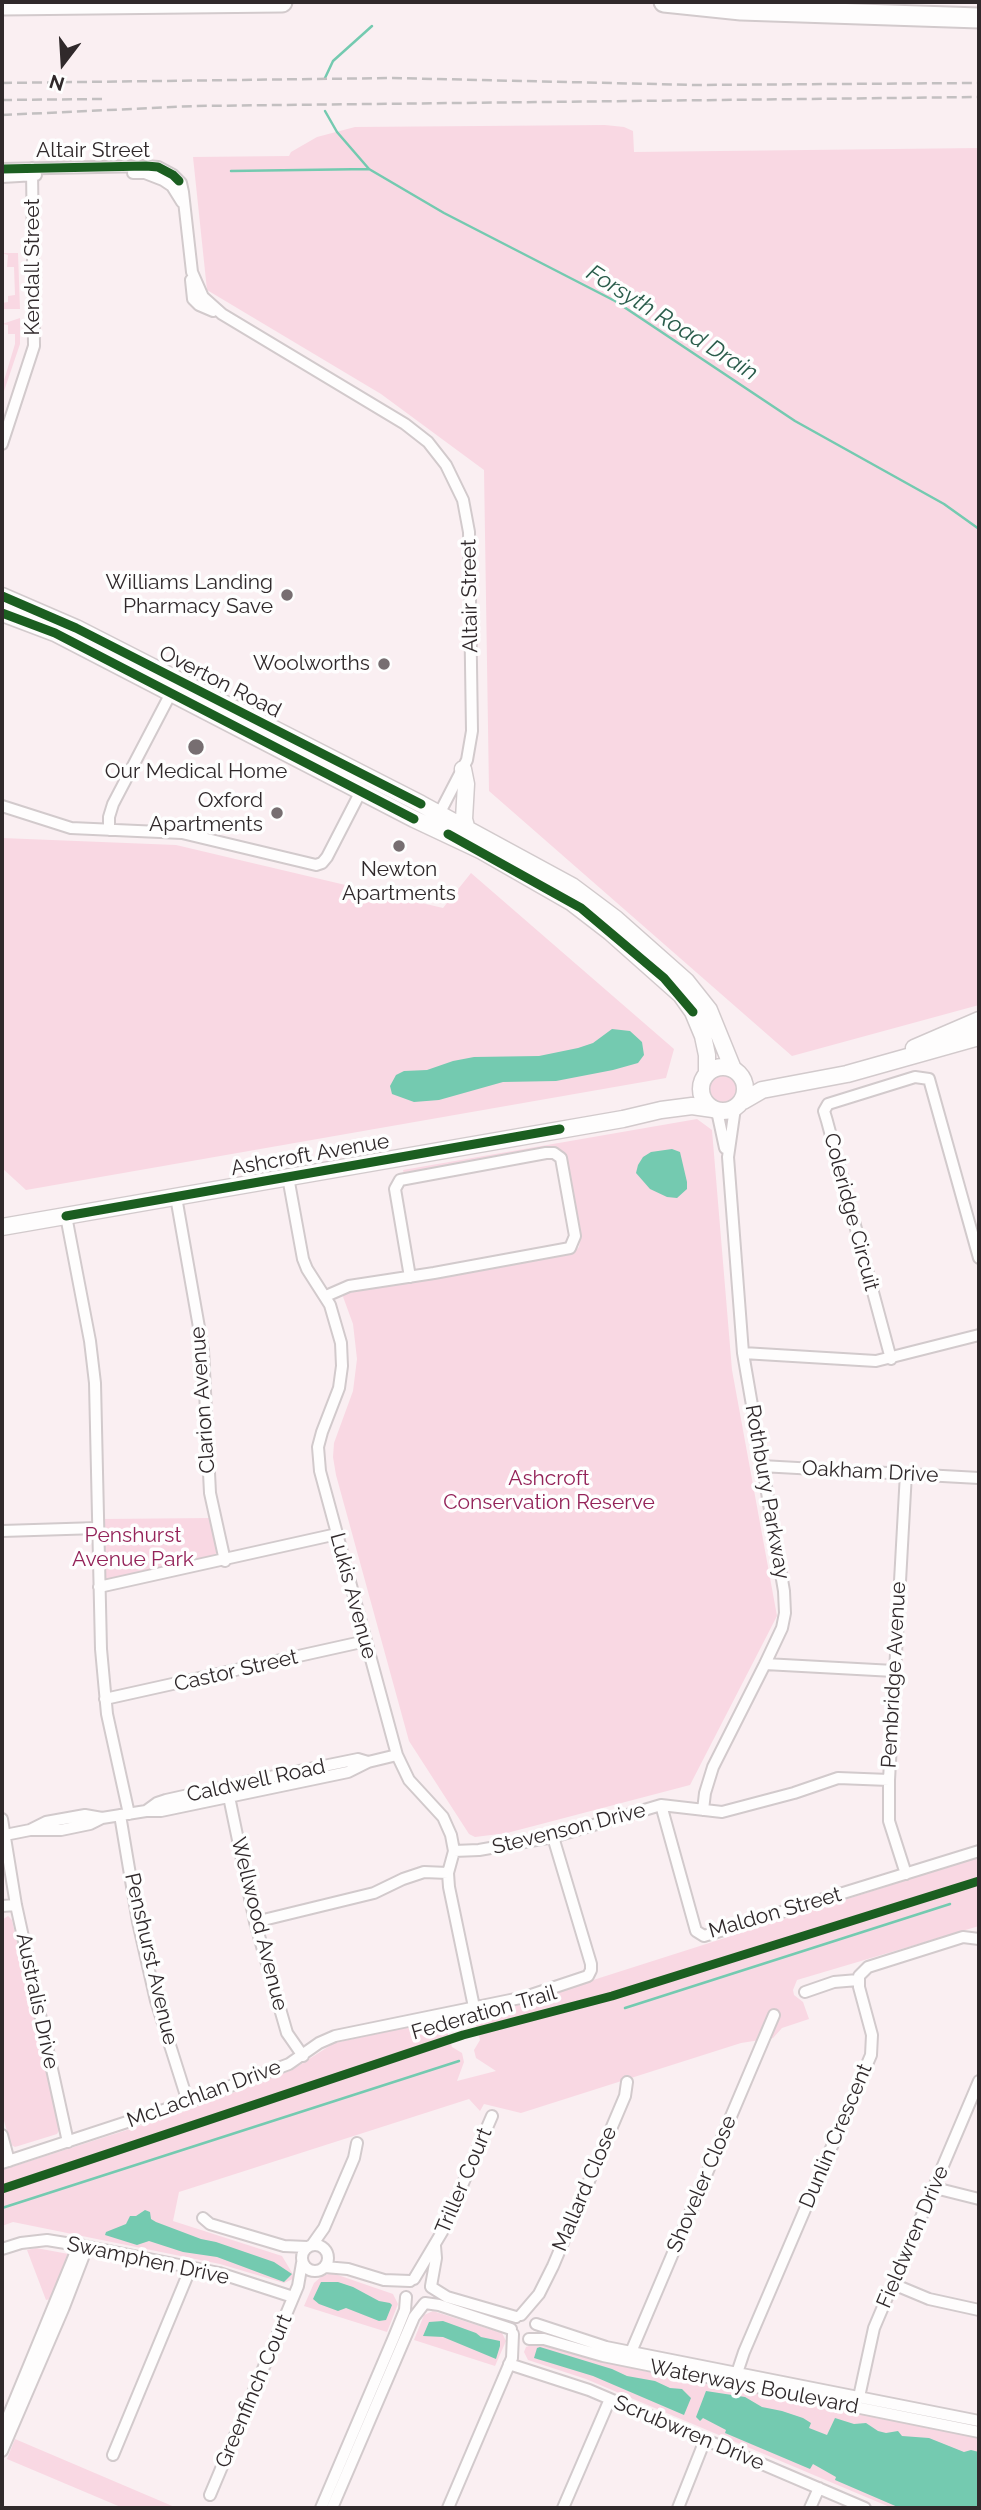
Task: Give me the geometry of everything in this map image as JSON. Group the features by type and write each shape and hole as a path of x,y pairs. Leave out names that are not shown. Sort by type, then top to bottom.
{"highway":[{"path":"2,5 282,2"},
{"path":"664,2 741,10 979,18"}],"street":[{"name":"Altair Street","path":"2,177 32,172 158,167 173,175 181,183 192,272 200,293 222,314 405,424 428,442 453,478 466,512 470,551 472,731 463,769 436,821"},
{"name":"Altair Street","path":"2,169 32,172"},
{"name":"Kendall Street","path":"2,444 34,346 32,172"},
{"name":"Overton Road","path":"2,596 76,628 436,821 571,902 605,927 664,978 685,1001 700,1026 706,1045 704,1080"},
{"name":"Overton Road","path":"2,613 55,633 361,791 436,821 467,830 562,880 595,901 680,975 709,1010 737,1073"},
{"path":"109,830 113,803 171,693"},
{"path":"463,769 466,785 464,819 467,830"},
{"path":"2,806 71,828 182,834 316,864 322,863 327,857 361,791"},
{"path":"877,1065 979,1020"},
{"path":"804,1082 737,1073 719,1067 704,1080 703,1100 715,1110 726,1111 762,1090 804,1082 877,1065 979,1037"},
{"path":"737,1073 746,1091 739,1104"},
{"name":"Coleridge Circuit","path":"891,1359 824,1111 828,1104 915,1077 929,1079 979,1258"},
{"name":"Ashcroft Avenue","path":"661,1110 690,1095 704,1080"},
{"name":"Rothbury Parkway","path":"728,1157 739,1104"},
{"name":"Ashcroft Avenue","path":"2,1227 612,1121 661,1110 692,1106 715,1110"},
{"name":"Rothbury Parkway","path":"704,1810 705,1793 713,1767 782,1628 785,1613 784,1591 743,1353 728,1157 715,1110"},
{"path":"326,1296 349,1286 410,1277 570,1248 575,1236 561,1158 554,1153 546,1153 400,1180 395,1189 410,1277"},
{"name":"Lukis Avenue","path":"288,1177 303,1259 326,1296 340,1334 342,1366 339,1388 321,1432 318,1464 397,1755 409,1780 443,1817 454,1851"},
{"name":"Clarion Avenue","path":"176,1197 203,1350 210,1493 225,1560"},
{"name":"Penshurst Avenue","path":"66,1216 90,1341 95,1383 99,1587 105,1699 138,1922 153,1988 188,2102"},
{"path":"743,1353 876,1361 979,1335"},
{"name":"Oakham Drive","path":"761,1466 979,1478"},
{"name":"Pembridge Avenue","path":"906,1473 889,1780 890,1821 906,1874"},
{"path":"2,1531 98,1528"},
{"path":"99,1587 337,1534"},
{"name":"Castor Street","path":"105,1699 366,1641"},
{"path":"765,1664 894,1671"},
{"name":"Caldwell Road","path":"5,1835 30,1830 46,1822 89,1815 102,1818 161,1811 228,1792 348,1772 368,1762 397,1755"},
{"name":"Stevenson Drive","path":"454,1851 479,1850 553,1837 661,1805 722,1812 741,1809 838,1779 889,1780"},
{"name":"Wellwood Avenue","path":"228,1792 255,1922 286,2033 303,2056"},
{"name":"Maldon Street","path":"661,1805 696,1931 704,1936 979,1851"},
{"name":"Australis Drive","path":"2,1819 16,1905 68,2141"},
{"name":"McLachlan Drive","path":"5,2162 188,2102 289,2064 318,2043 335,2036 525,1997 585,1977 590,1973 591,1964 553,1837"},
{"path":"454,1851 448,1873 474,2007"},
{"path":"255,1922 374,1893 424,1872 448,1873"},
{"path":"2,1906 16,1905"},
{"path":"806,1992 834,1982 858,1980 868,1967 963,1937 979,1939"},
{"name":"Dunlin Crescent","path":"737,2373 871,2055 872,2035 858,1980"},
{"name":"Shoveler Close","path":"631,2352 774,2015"},
{"name":"Mallard Close","path":"535,2322 539,2294 625,2096 627,2082"},
{"name":"Fieldwren Drive","path":"859,2397 872,2335 978,2086"},
{"name":"Triller Court","path":"412,2280 435,2246 492,2116"},
{"path":"2,2136 5,2162"},
{"path":"302,2262 302,2253 324,2228 358,2144"},
{"path":"934,2188 979,2199"},
{"path":"203,2218 210,2224 284,2246 320,2246 348,2269"},
{"path":"320,2269 327,2252 324,2228"},
{"name":"Swamphen Drive","path":"2,2249 21,2243 47,2240 191,2267 295,2291"},
{"path":"2,2431 75,2254 84,2246"},
{"path":"2,2451 64,2307 84,2255 84,2246"},
{"path":"284,2246 308,2270 348,2269 384,2280 424,2279 447,2297 519,2316 529,2316 535,2322 536,2331 510,2361 447,2508"},
{"name":"Triller Court","path":"431,2287 436,2262 435,2246"},
{"name":"Greenfinch Court","path":"210,2495 295,2291 302,2262"},
{"path":"113,2455 191,2267"},
{"name":"Greenfinch Court","path":"295,2291 320,2269"},
{"path":"384,2280 414,2304 439,2305 512,2332 518,2339 528,2339"},
{"path":"321,2508 405,2310 406,2286 412,2280"},
{"path":"893,2284 929,2299 979,2310"},
{"path":"332,2508 414,2317 431,2297 431,2287"},
{"name":"Mallard Close","path":"519,2316 539,2294"},
{"path":"510,2361 512,2323 519,2316"},
{"name":"Waterways Boulevard","path":"535,2322 597,2345 979,2421"},
{"name":"Waterways Boulevard","path":"528,2339 544,2339 603,2356 979,2432"},
{"name":"Scrubwren Drive","path":"510,2361 579,2386 865,2508"},
{"path":"563,2508 610,2399"},
{"path":"678,2508 705,2440"},
{"path":"810,2508 818,2488"}],"green space":[{"path":"605,125 633,131 634,152 979,148 979,1005 792,1056 489,791 484,470 381,394 207,290 193,157 289,156 291,152 317,137 355,127"},
{"path":"2,253 18,253 20,309 2,309 2,303 8,302 8,296 15,295 14,267 7,267 8,255"},
{"path":"20,318 20,344 2,397 15,334 8,334 8,325 2,324"},
{"path":"2,838 176,845 443,908 471,873 674,1049 666,1078 26,1190 2,1168"},
{"path":"723,1075 733,1079 737,1089 733,1099 723,1103 713,1099 709,1089 713,1079"},
{"name":"Ashcroft Conservation Reserve","path":"697,1119 712,1130 732,1370 777,1616 690,1785 507,1833 475,1837 469,1834 409,1741 336,1475 334,1443 353,1391 357,1359 353,1324 342,1294 572,1253 579,1247 580,1239 564,1154 558,1148 404,1174 403,1170"},
{"name":"Penshurst Avenue Park","path":"210,1518 217,1552 214,1557 109,1581 105,1577 103,1519"},
{"path":"979,1857 979,1926 797,1980 794,1995 803,2002 809,2019 782,2028 773,2038 741,2043 521,2113 484,2104 480,2111 469,2099 179,2192 173,2221 282,2256 294,2276 284,2283 220,2264 13,2222 2,2226 2,2170 180,2113 292,2070 334,2043 419,2025 421,2035 446,2028 452,2047 462,2053 464,2062 457,2081 496,2071 476,2058 474,2050 480,2040 474,2018"},
{"path":"8,1916 12,1920 60,2129 57,2134 15,2147 11,2145 2,2114 2,1920"},
{"path":"36,2248 74,2255 59,2297 46,2300 27,2250"},
{"path":"332,2273 393,2294 398,2304 387,2332 304,2306 314,2283 322,2276"},
{"path":"433,2311 502,2333 506,2341 495,2366 414,2340 424,2315"},
{"path":"544,2344 639,2370 979,2438 979,2508 892,2508 586,2379 528,2360 524,2352 526,2347"},
{"path":"15,2439 177,2508 123,2508 7,2459"}],"shaded area":[{"path":"612,1029 630,1031 642,1042 644,1055 638,1063 556,1081 503,1082 439,1100 414,1102 392,1094 390,1086 396,1075 404,1071 427,1070 474,1057 539,1056 593,1043"},
{"path":"672,1149 680,1152 687,1182 687,1189 677,1198 667,1197 650,1189 636,1173 643,1157 651,1152"},
{"path":"145,2210 150,2212 151,2219 156,2222 274,2262 292,2274 284,2282 217,2257 183,2252 149,2241 137,2245 105,2235 106,2232 126,2224 130,2216 136,2216"},
{"path":"321,2282 338,2282 379,2301 390,2303 392,2305 386,2320 379,2321 346,2308 338,2311 319,2304 313,2299"},
{"path":"443,2321 481,2337 500,2341 496,2359 443,2337 423,2336 429,2322"},
{"path":"537,2348 627,2376 682,2389 691,2398 684,2415 593,2376 534,2358"},
{"path":"706,2391 745,2397 762,2407 803,2418 811,2423 809,2428 827,2435 835,2418 854,2424 866,2423 886,2433 898,2431 902,2436 929,2438 964,2452 979,2452 979,2508 900,2508 835,2480 836,2477 813,2464 810,2469 725,2433 726,2430 696,2417"}],"waterway":[{"name":"Forsyth Road Drain","path":"325,78 333,61 372,26"},
{"name":"Forsyth Road Drain","path":"325,111 337,132 369,169 444,213 615,301 795,421 944,504 979,529"},
{"path":"231,171 369,169"},
{"path":"625,2008 950,1904"},
{"path":"2,2208 459,2061"}],"railway":[{"path":"2,83 393,78 696,85 979,83"},
{"path":"2,115 195,106 979,97"},
{"path":"2,100 104,99"}],"cycle path":[{"path":"2,169 146,166 158,167 179,181"},
{"path":"2,596 76,628 421,804"},
{"path":"2,613 55,633 414,819"},
{"path":"448,834 581,908 664,978 693,1012"},
{"path":"66,1216 560,1129"},
{"name":"Federation Trail","path":"2,2189 463,2035 612,1996 979,1881"}],"place":[{"name":"Williams Landing Pharmacy Save","path":"287,595"},
{"name":"Woolworths","path":"384,664"},
{"name":"Our Medical Home","path":"196,747"},
{"name":"Oxford Apartments","path":"277,813"},
{"name":"Newton Apartments","path":"399,846"}]}
